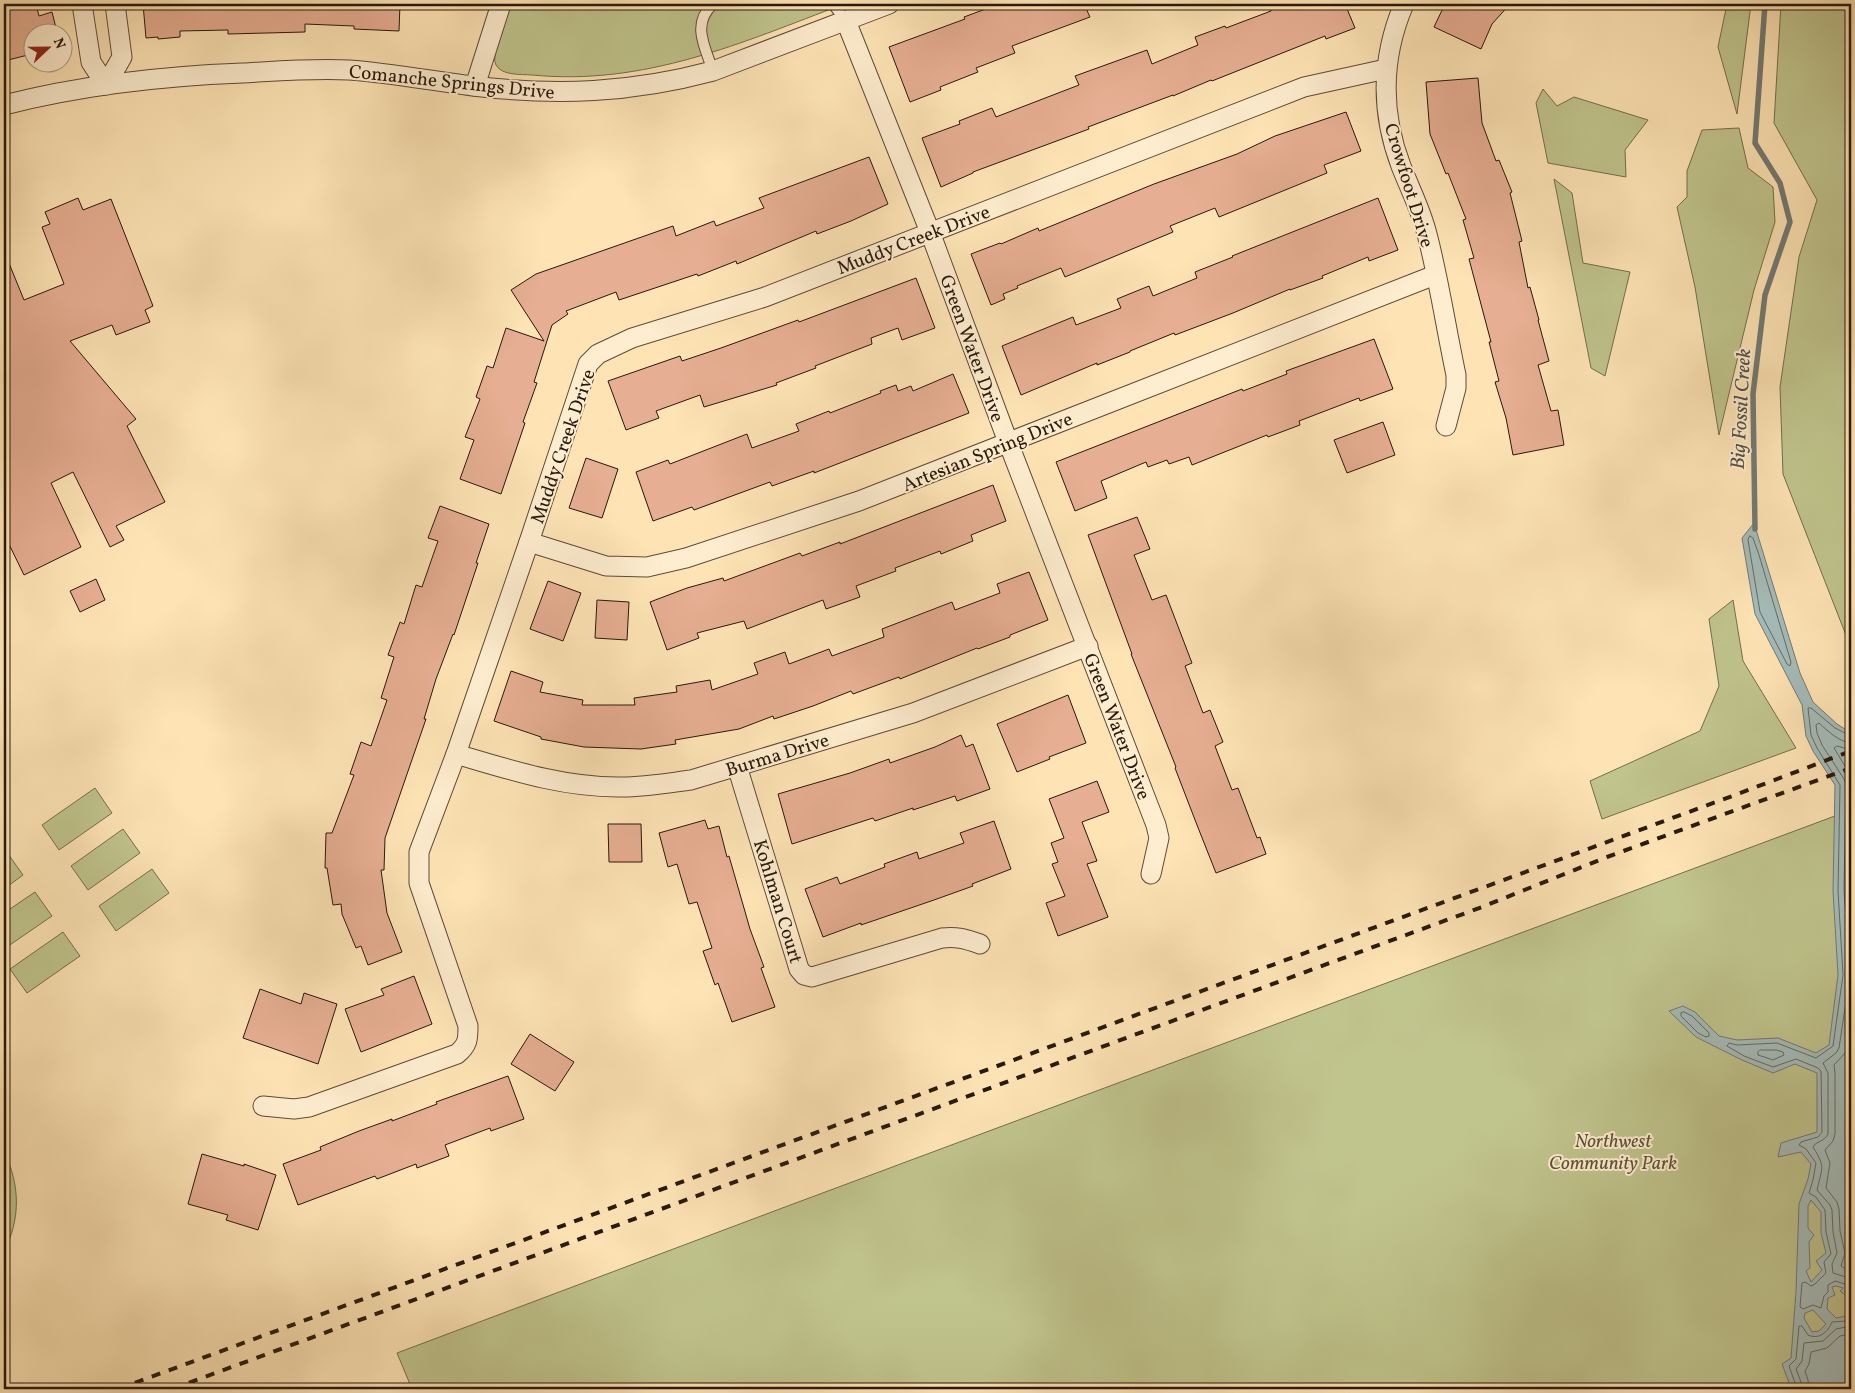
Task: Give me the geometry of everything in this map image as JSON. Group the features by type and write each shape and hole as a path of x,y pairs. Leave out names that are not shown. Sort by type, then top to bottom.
{"street":[{"path":"82,4 91,62 106,85 122,57 115,4"},
{"path":"475,86 501,4"},
{"name":"Comanche Springs Drive","path":"4,105 106,85 202,75 306,70 349,70 475,86 541,91 596,92 658,84 713,71 889,4"},
{"name":"Crowfoot Drive","path":"1404,4 1398,19 1386,69 1385,97 1394,144 1424,220 1456,375 1456,388 1446,426"},
{"name":"Green Water Drive","path":"846,21 930,232 1008,442 1156,825 1159,838 1151,874"},
{"name":"Muddy Creek Drive","path":"263,1106 294,1109 309,1107 457,1054 465,1048 468,1026 419,883 420,852 529,542 588,364 598,354 632,338 764,297 1304,87 1386,69"},
{"name":"Artesian Spring Drive","path":"529,542 606,566 648,567 665,564 828,512 1435,274"},
{"name":"Burma Drive","path":"456,754 504,769 552,780 621,787 691,780 943,702 1088,646"},
{"name":"Kohlman Court","path":"737,766 799,968 804,975 812,977 942,938 954,936 980,944"}],"lane":[{"path":"713,4 705,11 701,21 702,35 713,71"},
{"path":"833,4 846,21"}],"green space":[{"path":"511,4 844,4 730,47 692,58 653,68 614,74 574,77 512,74 499,69 496,65 495,53"},
{"path":"1727,4 1751,4 1737,114 1718,47"},
{"path":"1781,4 1851,4 1851,648 1783,474 1780,387 1799,257 1817,200 1774,123"},
{"path":"1543,89 1557,106 1574,97 1648,120 1625,150 1626,177 1548,163 1536,103"},
{"path":"1739,128 1748,168 1773,187 1775,222 1754,290 1719,435 1695,287 1677,207 1687,197 1687,171 1702,130"},
{"path":"1554,179 1572,193 1583,263 1630,272 1605,376 1591,368"},
{"path":"1733,600 1743,661 1796,748 1602,819 1590,781 1700,731 1719,686 1709,619"},
{"path":"95,788 112,813 59,850 42,825"},
{"name":"Northwest Community Park","path":"1851,810 1851,1389 412,1389 397,1353 785,1207"},
{"path":"123,829 140,853 88,890 71,866"},
{"path":"6,851 23,875 4,889 4,853"},
{"path":"152,869 169,893 116,931 99,906"},
{"path":"35,892 52,916 4,949 4,913"},
{"path":"63,932 80,956 27,993 10,969"},
{"path":"4,1152 16,1189 16,1214 10,1239 4,1251"}],"water":[{"path":"1754,523 1800,673 1813,702 1837,724 1851,733 1851,1389 1790,1389 1782,1364 1791,1358 1796,1292 1799,1204 1811,1164 1801,1152 1778,1157 1781,1143 1817,1132 1817,1073 1795,1064 1773,1073 1696,1037 1669,1011 1683,1006 1695,1012 1719,1036 1737,1040 1778,1038 1816,1053 1829,1045 1838,975 1833,891 1835,785 1813,751 1806,736 1802,705 1755,614 1742,538","holes":["1811,1200 1821,1212 1821,1233 1826,1253 1816,1261 1822,1270 1811,1282 1806,1271 1810,1268 1809,1242 1814,1235 1808,1228 1808,1206","1832,1287 1843,1288 1840,1291 1848,1297 1846,1316 1836,1318 1827,1309 1828,1298 1835,1295","1813,1310 1826,1324 1819,1331 1812,1332 1804,1318 1805,1313"]}],"building":[{"path":"16,4 36,4 39,16 52,12 54,22 22,22 22,56 4,61 4,9 16,6"},
{"path":"143,4 400,4 399,31 354,29 354,26 305,24 305,32 228,34 228,30 180,31 180,37 146,38"},
{"path":"999,4 1084,4 1090,17 1012,46 1015,53 976,68 978,72 940,87 941,90 910,102 889,47 965,19 964,17"},
{"path":"1269,4 1345,4 1355,28 1326,39 1325,36 1173,96 1088,127 1089,129 973,172 941,187 922,138 960,124 959,121 992,108 996,117 1079,85 1075,76 1147,50 1152,64 1198,45 1195,37 1225,26 1226,28 1271,11"},
{"path":"1445,4 1510,4 1492,24 1481,49 1434,27"},
{"path":"1478,78 1482,123 1496,161 1499,160 1512,192 1510,193 1522,241 1519,242 1528,288 1530,287 1549,361 1538,365 1551,411 1558,410 1564,445 1513,455 1506,418 1495,382 1499,381 1489,342 1491,342 1469,259 1474,258 1463,220 1466,219 1430,134 1426,82"},
{"path":"1346,112 1361,151 1324,165 1327,173 1219,217 1215,208 1170,226 1173,232 1065,277 1061,268 1017,286 1018,288 1003,294 1005,299 991,305 971,254 1001,244 1038,228 1039,231 1154,184 1237,154 1275,136"},
{"path":"869,157 888,204 851,221 817,234 816,231 737,264 736,261 698,276 697,274 619,300 616,292 566,311 568,314 552,325 534,382 537,383 523,422 525,423 501,494 460,479 474,440 465,437 480,399 476,397 487,366 493,368 506,328 544,341 511,290 536,274 673,226 676,236 714,221 716,226 764,208 759,198"},
{"path":"78,198 83,210 111,199 153,306 145,310 150,322 116,335 112,325 70,341 136,419 127,426 165,502 116,526 124,540 110,547 73,472 51,483 81,547 24,575 4,534 4,251 24,300 64,284 42,227 50,224 45,212"},
{"path":"1378,198 1398,250 1369,261 1368,257 1322,276 1323,278 1290,289 1175,335 1174,333 1021,395 1002,346 1073,317 1076,325 1121,308 1117,299 1149,286 1153,296 1197,278 1195,272"},
{"path":"916,278 935,328 902,340 898,328 871,338 872,344 815,366 816,368 776,383 777,385 704,407 700,395 656,411 659,418 626,430 608,381 680,356 682,361 798,320 799,322"},
{"path":"1374,339 1393,389 1360,401 1359,398 1299,421 1300,425 1268,437 1267,435 1192,465 1189,457 1169,464 1167,460 1148,467 1146,462 1101,481 1107,498 1075,511 1056,462 1242,389 1243,391 1287,374 1286,371"},
{"path":"953,374 969,413 814,473 814,471 772,486 770,482 694,510 692,507 653,521 636,472 668,460 670,464 747,434 752,448 799,431 796,424 829,411 830,413 881,393 880,391 896,385 898,391 911,386 913,391"},
{"path":"1383,422 1395,455 1347,473 1334,440"},
{"path":"586,458 618,469 602,518 569,508"},
{"path":"993,485 1006,521 971,535 973,541 941,554 940,551 895,568 896,571 856,586 860,597 826,609 823,600 747,629 744,621 697,633 699,638 667,650 650,602 687,588 723,578 724,581 800,553 802,556 840,542 840,544"},
{"path":"440,506 489,524 476,563 478,563 454,635 436,679 424,719 426,719 385,838 384,870 381,870 387,913 402,952 368,965 361,946 356,948 342,914 341,904 333,905 327,868 325,868 326,833 332,833 354,775 350,774 361,742 371,746 387,700 381,698 394,657 388,655 400,622 404,624 416,585 422,587 438,541 428,538"},
{"path":"1137,517 1150,549 1134,555 1152,600 1166,595 1192,663 1185,666 1203,713 1210,710 1223,742 1215,746 1232,790 1238,788 1257,838 1260,837 1266,854 1216,873 1131,654 1088,535"},
{"path":"1029,572 1048,620 1010,635 1010,637 900,679 899,677 853,694 851,691 813,706 774,719 773,716 739,729 675,740 676,744 641,749 584,747 541,739 541,737 494,721 511,671 543,682 540,692 583,700 582,705 635,705 634,698 677,692 676,686 710,680 712,690 758,674 754,663 785,652 789,664 829,649 832,656 884,637 882,629 952,602 955,610 1000,593 997,584"},
{"path":"96,579 105,600 80,612 70,591"},
{"path":"548,581 581,593 563,641 530,629"},
{"path":"597,600 629,602 627,640 595,638"},
{"path":"1068,695 1086,743 1017,772 997,724"},
{"path":"961,735 966,747 973,744 990,789 957,801 955,796 875,821 873,818 792,844 778,794 850,773 889,759 890,763 935,747"},
{"path":"1097,781 1109,812 1082,822 1097,861 1087,864 1108,917 1058,936 1046,903 1065,896 1052,864 1058,862 1051,843 1064,838 1049,799"},
{"path":"705,820 708,829 719,826 727,857 729,856 750,929 764,967 761,968 775,1007 732,1022 718,983 715,985 703,951 712,948 697,902 689,904 677,864 668,867 659,833"},
{"path":"994,821 1011,869 972,884 973,886 823,937 805,889 837,877 840,884 885,867 884,864 917,852 919,859 964,843 960,833"},
{"path":"608,824 641,824 642,862 609,862"},
{"path":"414,976 432,1024 361,1052 345,1009 384,995 381,989"},
{"path":"260,989 301,1004 304,993 337,1004 318,1064 243,1038"},
{"path":"530,1034 574,1062 555,1091 511,1064"},
{"path":"508,1076 524,1119 491,1131 490,1128 445,1145 449,1156 417,1168 416,1164 377,1179 375,1176 298,1205 283,1164 321,1150 320,1147 359,1131 392,1119 392,1121 437,1104 436,1102"},
{"path":"202,1154 244,1166 244,1164 276,1175 258,1230 226,1220 228,1215 188,1204"}],"waterway":[{"name":"Big Fossil Creek","path":"1755,529 1753,394 1765,295 1790,222 1780,183 1755,143 1765,4"}],"railway":[{"path":"118,1389 1851,751"},
{"path":"172,1389 1482,907 1607,857 1851,768"}]}
